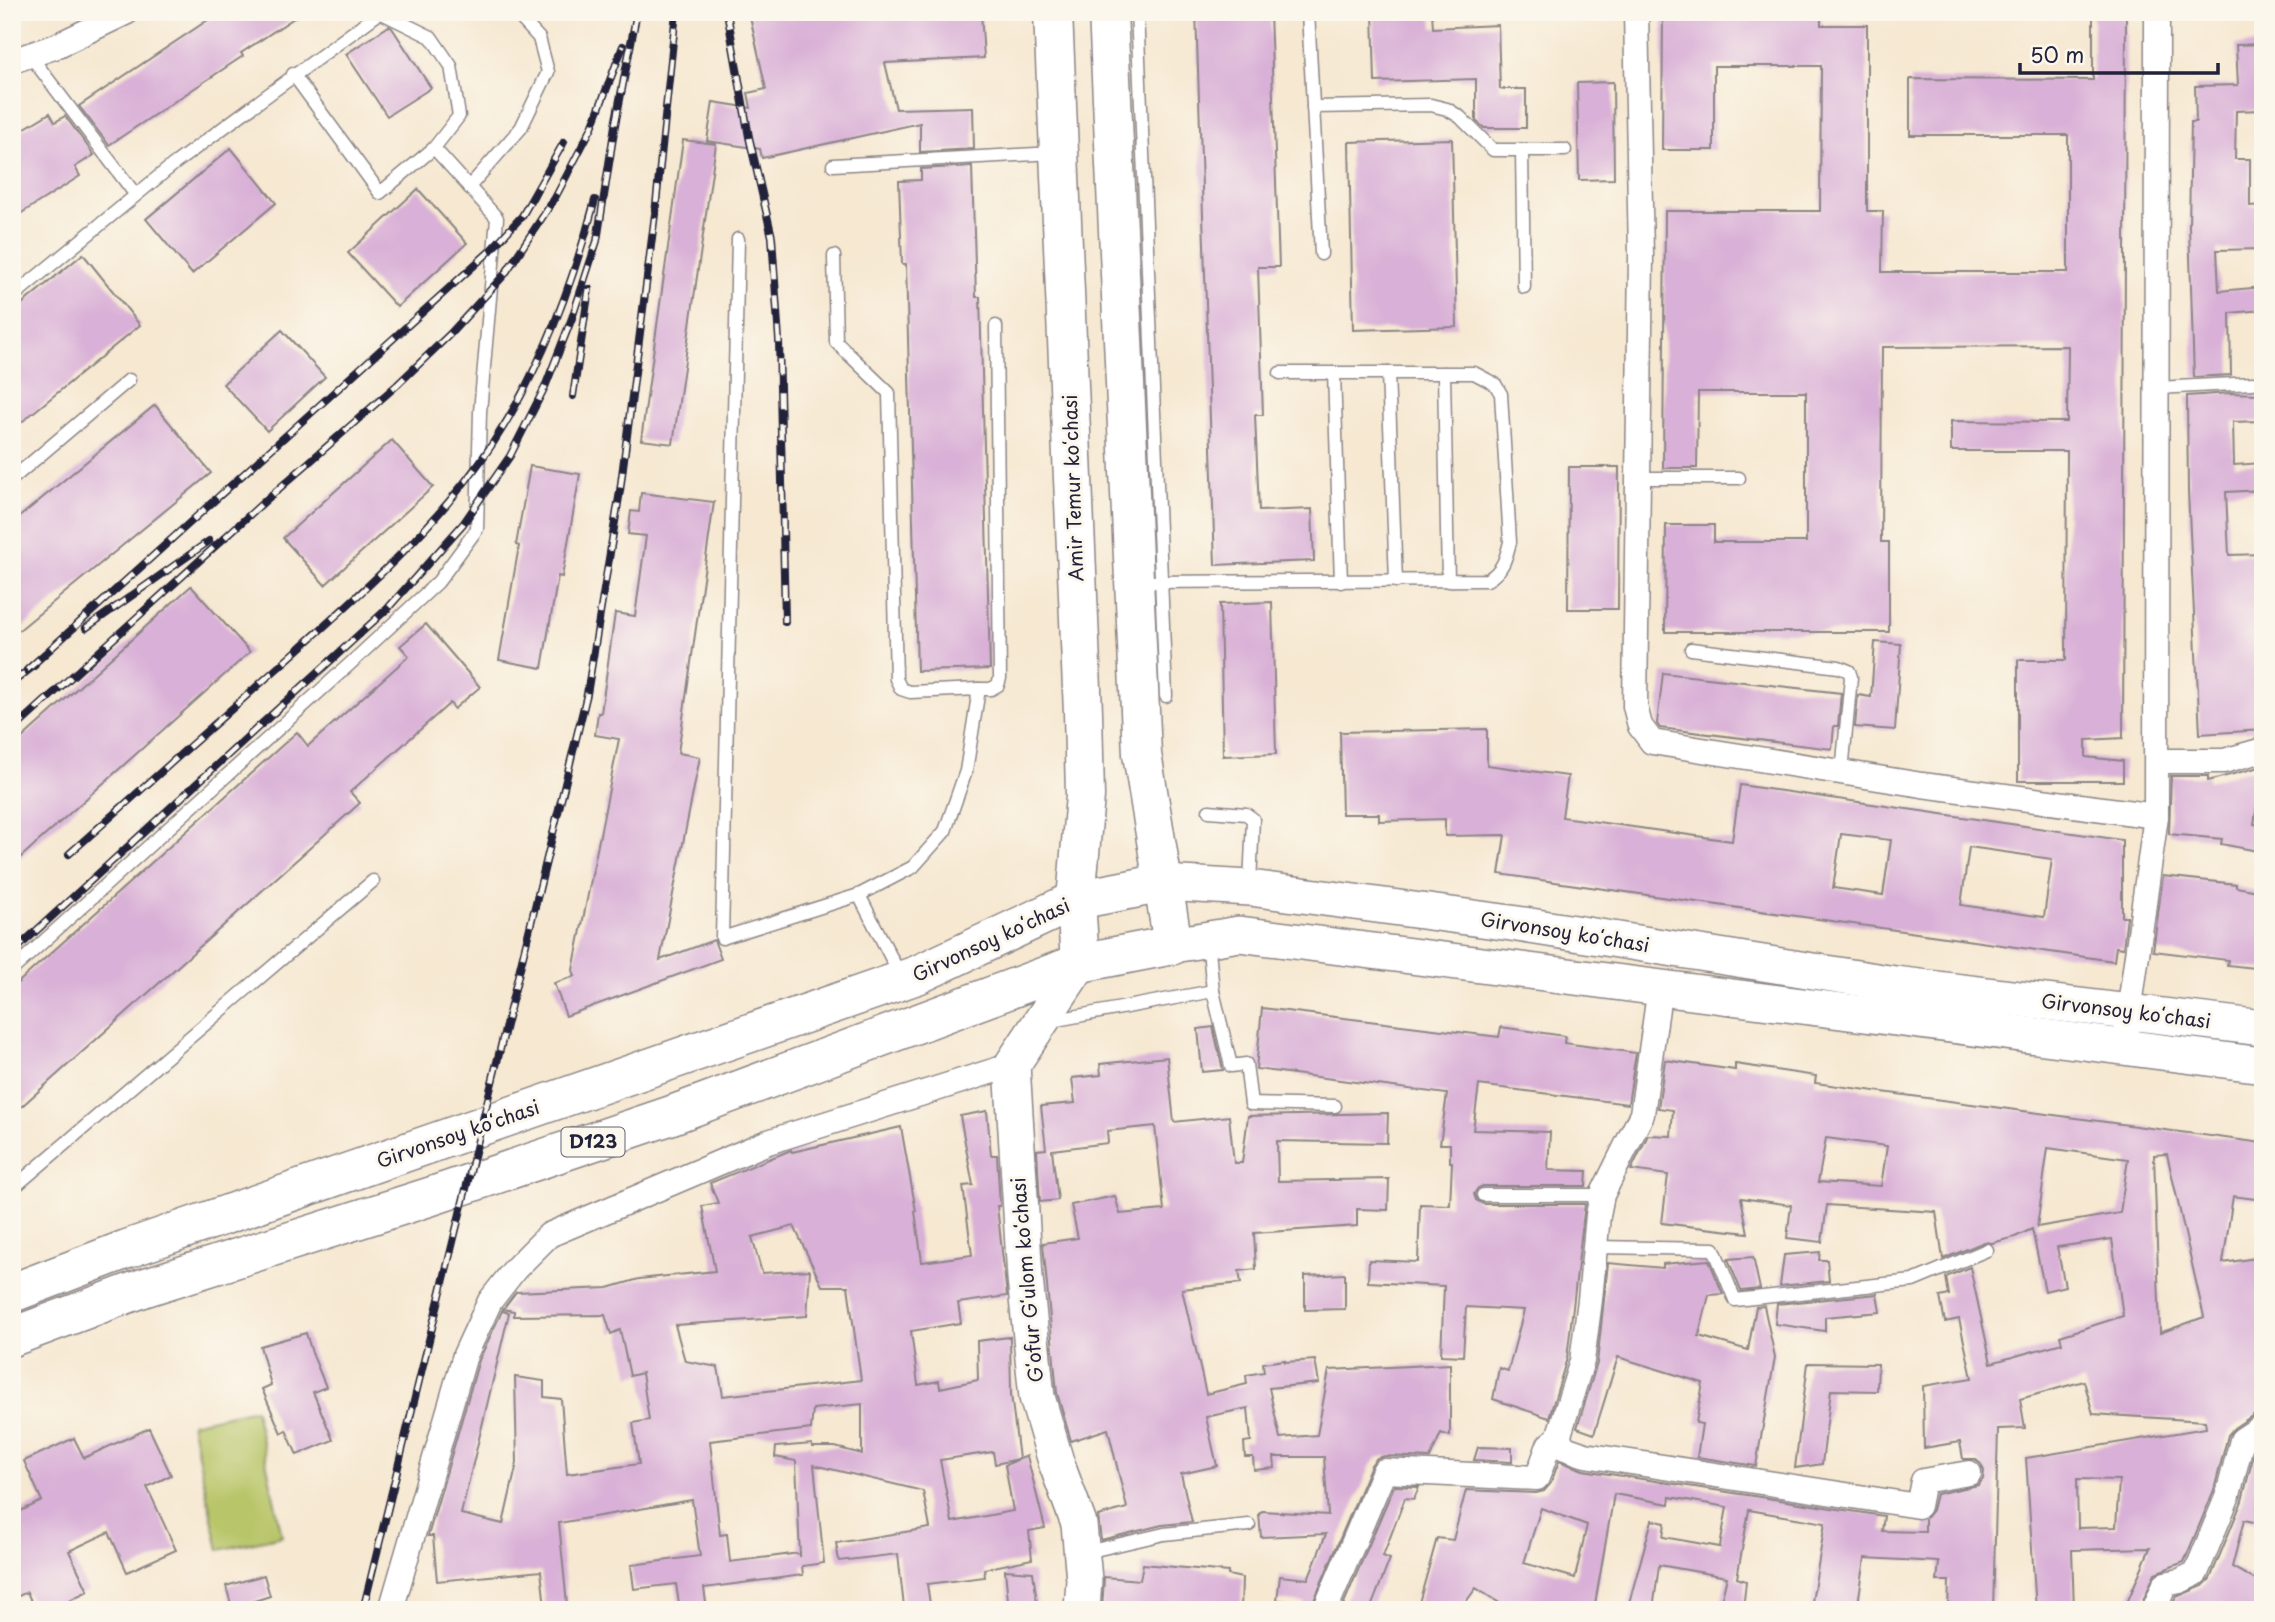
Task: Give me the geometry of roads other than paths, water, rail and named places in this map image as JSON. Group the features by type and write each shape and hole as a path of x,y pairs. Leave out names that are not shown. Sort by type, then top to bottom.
{"main road":[{"name":"Amir Temur koʻchasi","path":"1053,12 1085,796 1076,900 1080,963"},
{"path":"1108,12 1148,582 1142,754 1164,883 1191,942"},
{"name":"Girvonsoy koʻchasi","path":"12,1293 127,1249 903,981 1076,900 1164,883 1250,888 1511,923 1895,984 2263,1028"},
{"name":"Girvonsoy koʻchasi","path":"12,1336 143,1288 429,1197 669,1116 1080,963 1239,934 2263,1065"},
{"path":"1012,1065 1080,963"},
{"name":"Gʻofur Gʻulom koʻchasi","path":"1012,1065 1025,1278 1037,1397 1057,1465 1079,1524 1084,1580 1082,1610"}],"street":[{"path":"21,57 54,47 127,12"},
{"path":"1636,12 1641,255 1635,706 1640,726 1653,742 1922,785 2156,816"},
{"path":"2124,1047 2156,816 2158,761 2157,12"},
{"path":"2158,761 2224,761 2263,750"},
{"path":"1325,1610 1384,1471 1537,1478 1549,1445 1558,1437 1582,1361 1602,1195 1642,1114 1660,988"},
{"path":"391,1610 466,1355 490,1301 515,1269 549,1235 768,1142 1012,1065"},
{"path":"2154,1610 2165,1584 2180,1581 2196,1573 2228,1495 2242,1440 2263,1426"},
{"path":"1558,1437 1565,1448 1585,1455 1918,1506 1923,1482 1969,1473"}],"lane":[{"path":"12,297 135,194 293,74 382,13 389,12"},
{"path":"470,187 521,128 548,72 539,38 516,13 509,12"},
{"path":"1137,12 1148,582 1166,696"},
{"path":"1308,12 1321,254"},
{"path":"293,74 380,193 434,148 459,116 451,66 431,37 382,13"},
{"path":"21,57 135,194"},
{"path":"1313,107 1431,105 1447,109 1460,117 1493,150 1565,150"},
{"path":"12,970 438,582 477,529 480,412 497,218 434,148"},
{"path":"1522,151 1524,287"},
{"path":"833,165 1059,153"},
{"path":"738,239 722,938 859,895 913,867 946,831 966,771 979,689"},
{"path":"834,256 836,342 889,393 896,679 901,689 910,692 991,689 998,685 1000,678 996,326"},
{"path":"1148,582 1487,580 1496,575 1505,562 1510,542 1501,394 1494,384 1474,373 1280,373"},
{"path":"1334,373 1341,582"},
{"path":"1388,373 1396,581"},
{"path":"1444,373 1448,581"},
{"path":"12,479 129,380"},
{"path":"2157,388 2253,383"},
{"path":"1638,478 1739,478"},
{"path":"1690,649 1839,667 1849,671 1851,677 1842,772"},
{"path":"1209,811 1246,814 1253,819 1250,888"},
{"path":"12,1189 373,881"},
{"path":"859,895 903,981"},
{"path":"1191,942 1213,991 1231,1066 1246,1063 1251,1104 1335,1106"},
{"path":"1040,1023 1213,991"},
{"path":"1483,1195 1602,1195"},
{"path":"1595,1247 1714,1249 1735,1300 1913,1281 1987,1250"},
{"path":"1082,1553 1164,1534 1249,1525"}],"railway":[{"path":"12,953 388,608 463,524 510,456 545,387 572,318 597,241 615,125 637,12"},
{"path":"363,1610 587,694 620,491 655,214 676,12"},
{"path":"727,12 749,137 772,237 779,340 785,622"},
{"path":"12,731 397,385 450,334 505,274 555,198 592,127 623,46"},
{"path":"27,670 490,251 522,216 564,142"},
{"path":"69,854 367,587 447,504 493,443 541,356 577,263 595,200"},
{"path":"573,396 589,289"},
{"path":"86,628 209,541"},
{"path":"12,683 35,665"}]}
